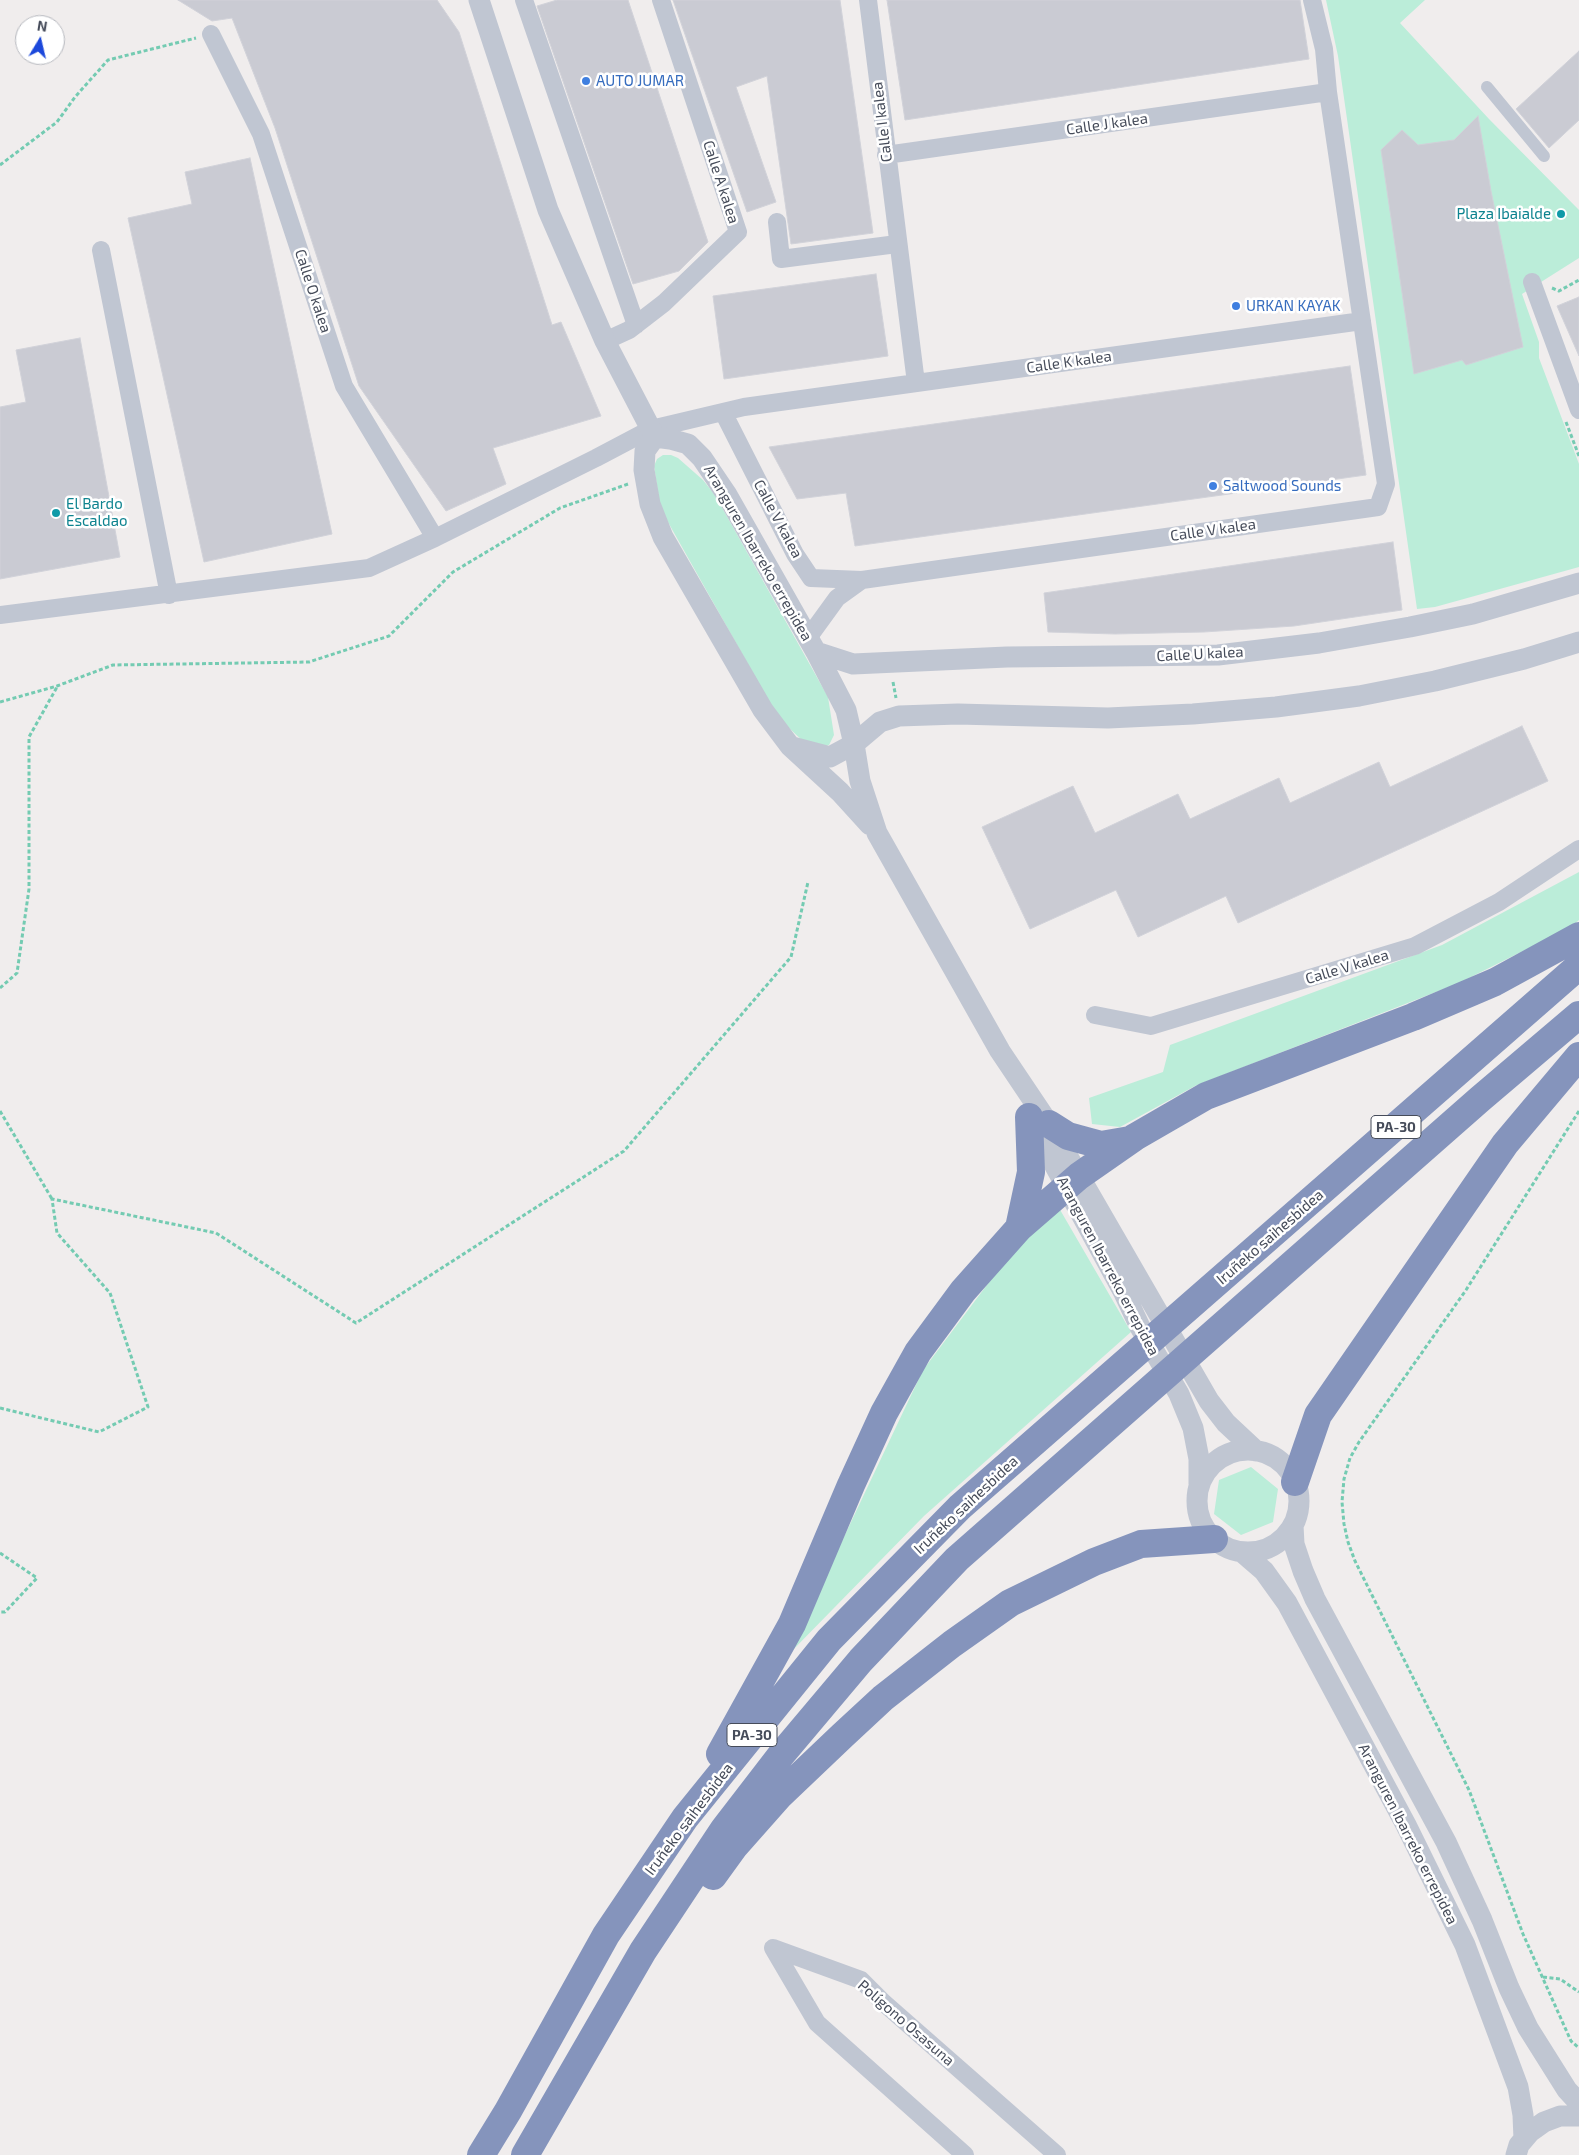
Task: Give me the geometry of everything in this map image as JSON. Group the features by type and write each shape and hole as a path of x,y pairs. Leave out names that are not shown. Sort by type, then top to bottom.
{"highway":[{"path":"685,1818 792,1624 884,1413 918,1352 963,1291 1019,1228 1132,1139 1206,1096 1468,994 1495,982 1579,936"},
{"name":"Iruñeko saihesbidea","path":"481,2155 508,2111 606,1935 685,1818 829,1640 960,1507 1579,966"},
{"name":"PA-30","path":"525,2155 643,1951 724,1829 781,1755 861,1660 957,1559 1122,1412 1579,1015"},
{"path":"1295,1482 1318,1415 1505,1144 1579,1056"},
{"path":"1019,1228 1031,1172 1039,1120 1068,1136 1101,1145 1132,1139"},
{"path":"542,2127 609,2043 686,1915 734,1847 780,1795 883,1698 952,1644 1010,1603 1094,1562 1141,1544 1214,1539"}],"street":[{"path":"0,614 169,595 369,568 435,538 596,458 653,433 605,340 548,210 479,0"},
{"path":"524,0 636,325"},
{"name":"Calle A kalea","path":"605,340 636,325 664,303 738,232 661,0"},
{"name":"Calle I kalea","path":"868,0 897,244 916,383"},
{"path":"1312,0 1324,49 1328,92 1362,321"},
{"name":"Calle O kalea","path":"211,34 261,134 344,386 435,538"},
{"path":"1486,87 1544,156"},
{"name":"Calle J kalea","path":"886,155 1328,92"},
{"path":"777,222 781,259 897,244"},
{"path":"101,250 169,595"},
{"path":"1532,282 1579,410"},
{"name":"Calle K kalea","path":"653,433 744,407 1362,321"},
{"name":"Calle V kalea","path":"722,412 810,578 862,580 1378,507 1386,484 1362,321"},
{"name":"Aranguren Ibarreko errepidea","path":"877,833 840,792 790,746 763,710 662,537 650,504 645,478 645,451 653,433 688,444 702,458 727,495 812,645 846,710 860,781 877,833 1000,1051 1016,1094 1039,1120 1068,1189 1124,1293 1140,1327 1179,1394 1193,1428 1199,1459 1199,1484"},
{"name":"Calle V kalea","path":"812,645 837,598 862,580"},
{"name":"Calle U kalea","path":"812,645 853,664 890,661 1228,654 1319,643 1410,627 1474,614 1579,583"},
{"path":"790,746 830,757 854,744 880,722 899,716 958,714 1108,718 1193,714 1276,707 1359,696 1435,682 1524,659 1579,642"},
{"name":"Calle V kalea","path":"1095,1015 1151,1026 1415,946 1499,902 1579,849"},
{"name":"Aranguren Ibarreko errepidea","path":"1068,1189 1150,1300 1209,1401 1226,1423 1256,1451"},
{"path":"1242,1450 1256,1451 1272,1456 1286,1467 1295,1482 1298,1496 1298,1511 1292,1525 1284,1537 1272,1546 1257,1551 1242,1552 1227,1547 1214,1539 1204,1528 1198,1514 1196,1499 1199,1484 1215,1461 1228,1454 1242,1450"},
{"name":"Aranguren Ibarreko errepidea","path":"1292,1525 1294,1544 1302,1571 1446,1842 1482,1920 1508,1988 1528,2028 1567,2090 1579,2103"},
{"name":"Aranguren Ibarreko errepidea","path":"1242,1552 1264,1571 1286,1603 1406,1825 1465,1945 1518,2087 1523,2115 1520,2147"},
{"name":"Polígono Osasuna","path":"965,2155 817,2023 773,1948 861,1980 884,2003 1057,2155"},
{"path":"1520,2147 1530,2132 1544,2122 1560,2116 1579,2116"}],"path":[{"path":"0,165 57,122 75,97 108,60 211,34"},
{"path":"0,702 57,686 113,665 309,662 389,636 453,572 560,508 645,478"},
{"path":"890,661 899,716"},
{"path":"0,988 17,973 29,889 29,736 57,686"},
{"path":"52,1199 216,1233 356,1323 624,1151 791,957 808,882"},
{"path":"0,1111 52,1199 57,1233 110,1293 148,1407 99,1432 0,1408"},
{"path":"1579,1111 1466,1290 1358,1442 1350,1458 1344,1479 1342,1502 1344,1524 1350,1549 1469,1790 1523,1934 1571,2041 1579,2048"},
{"path":"0,1553 37,1578 5,1612 0,1612"},
{"path":"1543,1977 1560,1979 1579,1992"}],"green space":[{"path":"1326,0 1425,0 1400,23 1489,119 1579,210 1579,258 1522,294 1539,342 1539,358 1579,464 1579,567 1435,607 1417,609 1338,56"},
{"path":"663,455 671,455 678,458 703,480 715,495 828,697 834,735 829,745 818,749 805,743 789,728 772,707 664,515 660,505 654,466 657,459"},
{"path":"1579,872 1579,920 1571,927 1459,983 1195,1086 1120,1127 1092,1124 1089,1098 1163,1072 1170,1045 1442,945"},
{"path":"1059,1208 1131,1332 924,1516 788,1655 923,1370 1017,1245"},
{"path":"1251,1467 1278,1489 1273,1522 1241,1535 1214,1514 1219,1480"}],"building":[{"path":"178,0 437,0 459,32 552,325 561,322 601,416 493,448 506,484 446,511 359,386 275,128 232,18 212,21"},
{"path":"557,0 628,0 708,242 679,271 633,284 537,6"},
{"path":"673,0 840,0 873,233 791,244 767,76 736,87 776,202 747,212"},
{"path":"887,0 1300,0 1309,59 905,120"},
{"path":"1579,51 1579,120 1549,148 1516,109"},
{"path":"1478,116 1491,191 1523,347 1466,365 1462,360 1414,374 1381,150 1402,130 1418,145 1454,140"},
{"path":"250,158 332,534 204,562 128,218 192,204 185,172"},
{"path":"876,274 888,356 724,379 713,296"},
{"path":"1579,297 1579,356 1557,306"},
{"path":"80,338 120,557 0,579 0,407 26,402 16,350"},
{"path":"1350,366 1366,475 855,546 846,493 797,499 769,447"},
{"path":"1393,542 1402,610 1294,626 1204,632 1115,634 1048,632 1044,593"},
{"path":"1522,726 1548,781 1238,923 1226,896 1138,937 1116,890 1030,929 982,827 1073,786 1095,833 1178,794 1190,819 1279,778 1290,803 1379,762 1390,787"}],"place":[{"name":"AUTO JUMAR","path":"586,81"},
{"name":"Plaza Ibaialde","path":"1561,214"},
{"name":"URKAN KAYAK","path":"1236,306"},
{"name":"Saltwood Sounds","path":"1213,486"},
{"name":"El Bardo Escaldao","path":"56,513"}]}
